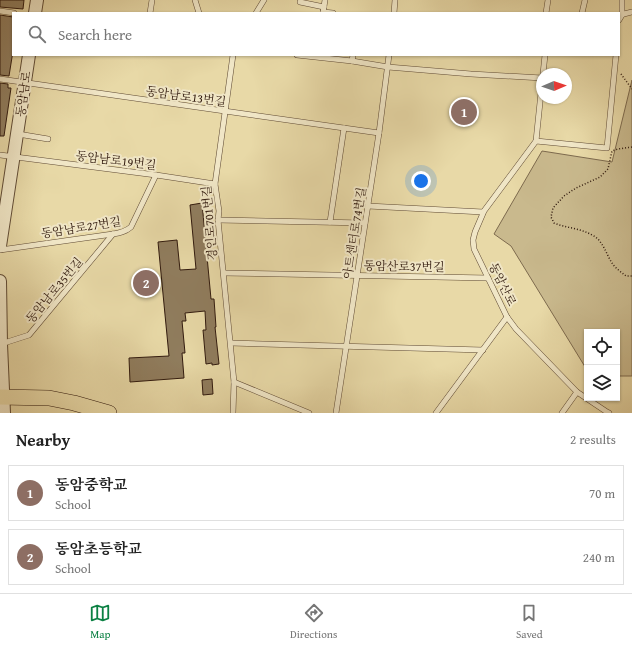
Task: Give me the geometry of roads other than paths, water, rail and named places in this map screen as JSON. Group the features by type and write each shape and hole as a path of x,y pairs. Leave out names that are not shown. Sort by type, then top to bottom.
{"main road":[{"path":"1,397 49,398 74,403 109,413"}],"street":[{"path":"35,12 37,0"},
{"name":"동암남로","path":"0,246 2,215 14,157 28,56"},
{"path":"0,280 1,397 4,413"}],"lane":[{"path":"150,12 152,0"},
{"path":"195,0 199,12"},
{"path":"257,12 264,0"},
{"path":"300,2 324,11 325,0"},
{"path":"394,12 395,0"},
{"path":"546,12 548,0"},
{"path":"582,12 586,0"},
{"path":"622,0 620,17 632,12"},
{"path":"0,11 12,13"},
{"name":"경인로701번길","path":"233,56 215,184 219,211 218,220 231,343 234,382 233,413"},
{"path":"319,56 388,67 536,78"},
{"path":"352,56 352,61"},
{"name":"아트센터로74번길","path":"336,413 379,134 389,56"},
{"path":"544,68 545,56"},
{"path":"540,104 536,140 607,148 616,56"},
{"name":"동암남로13번길","path":"0,79 379,134"},
{"path":"330,222 344,128"},
{"name":"동암남로","path":"17,134 48,139"},
{"name":"동암산로","path":"536,140 483,212 473,240 474,249 507,317 516,329 577,392 609,413"},
{"name":"동암남로19번길","path":"0,155 215,184"},
{"name":"동암남로27번길","path":"0,250 127,231 156,175"},
{"path":"368,206 483,212"},
{"path":"218,220 365,223"},
{"name":"동암남로35번길","path":"1,344 29,335 113,234"},
{"name":"동암산로37번길","path":"224,273 488,278"},
{"path":"436,413 507,317"},
{"path":"231,343 483,350"},
{"path":"234,382 309,413"},
{"path":"562,413 577,392"}],"place":[{"name":"동암중학교","path":"464,112"},
{"name":"동암초등학교","path":"146,283"}]}
